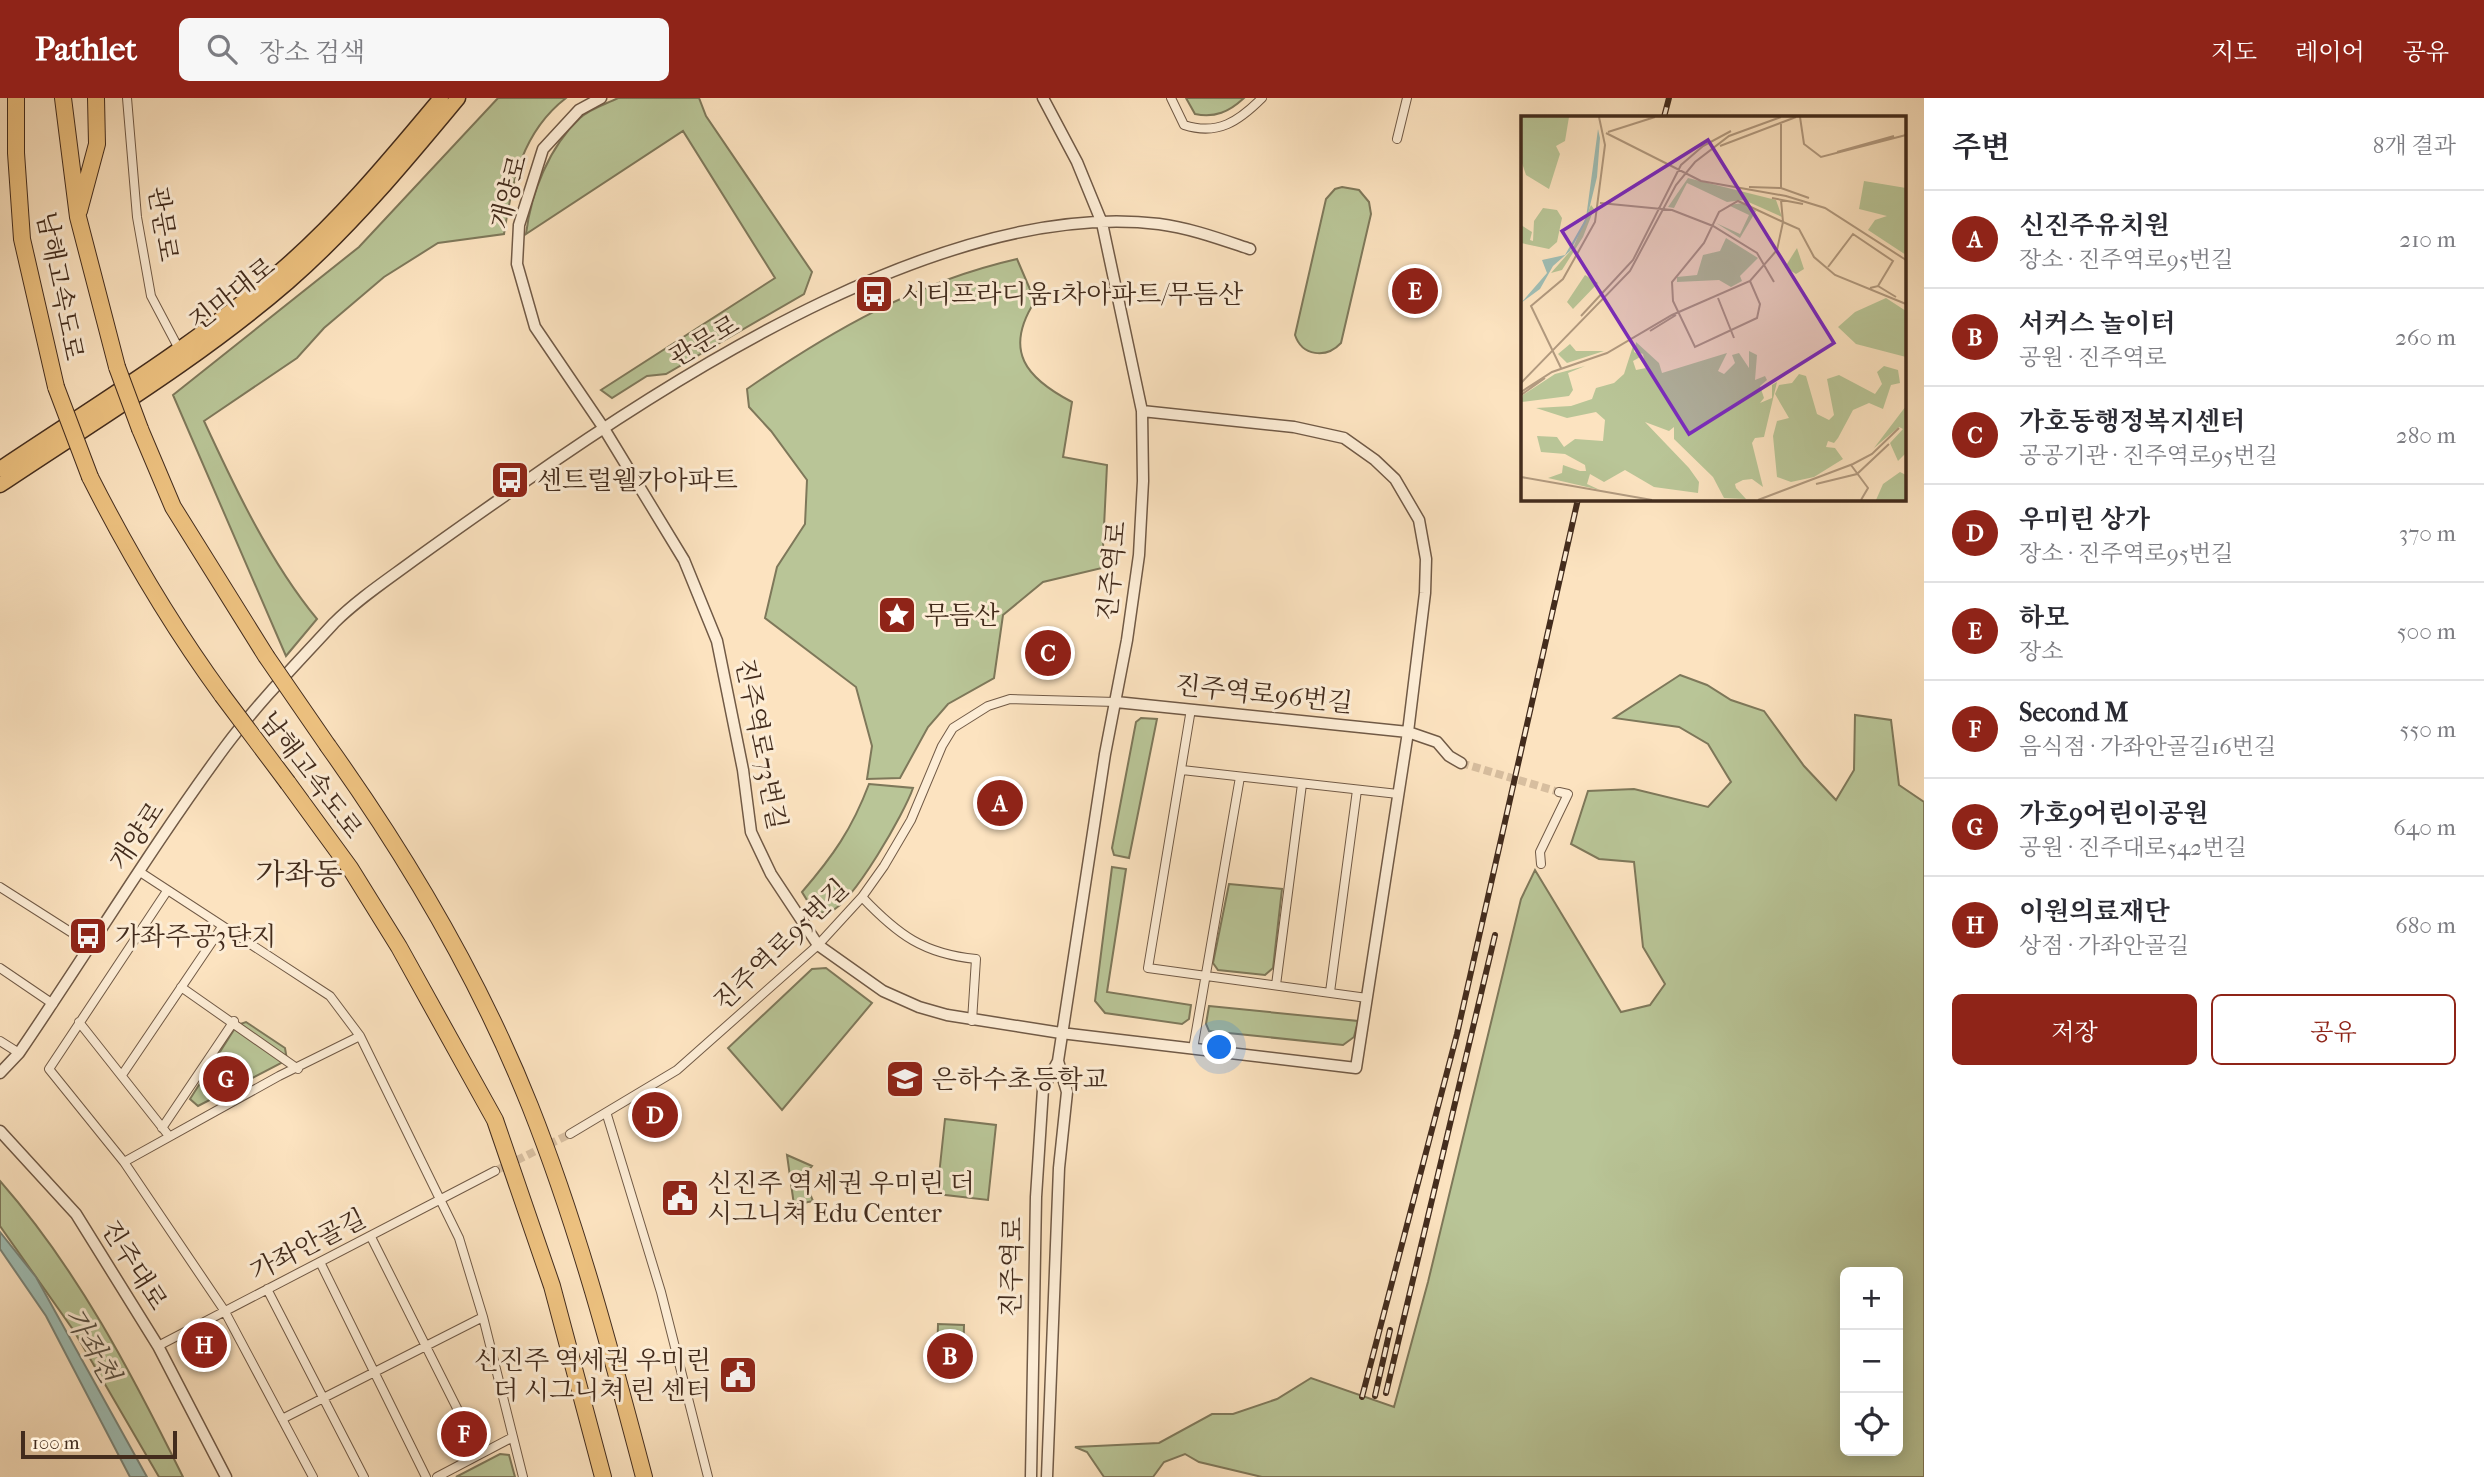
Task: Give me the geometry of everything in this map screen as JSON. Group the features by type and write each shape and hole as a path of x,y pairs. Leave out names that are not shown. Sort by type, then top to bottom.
{"highway":[{"name":"남해고속도로","path":"16,98 16,153 22,239 56,387 90,477 130,557 179,636 350,868 399,947 495,1120 552,1286 603,1477"},
{"name":"남해고속도로","path":"63,98 78,217 117,367 139,429 173,507 267,656 383,823 426,893 477,991 529,1104 591,1279 644,1477"},
{"path":"78,217 96,154 96,98"},
{"path":"418,125 422,107 429,98"},
{"name":"진마대로","path":"0,469 240,305 312,242 441,98"},
{"name":"진마대로","path":"0,485 187,360 288,282 373,198 458,98"}],"street":[{"name":"관문로","path":"127,98 137,217 151,296 179,349"},
{"name":"개양로","path":"601,98 579,110 543,149 519,225 517,264 536,327 603,427"},
{"name":"진주역로","path":"1031,1477 1036,1197 1043,1089 1058,1061 1139,555 1143,481 1142,411 1102,223 1077,162 1043,98"},
{"path":"1171,98 1184,125 1212,129 1240,120 1262,98"},
{"path":"1397,139 1407,98"},
{"name":"관문로","path":"265,699 339,619 374,589 603,427 763,334 902,267 978,243 1031,231 1102,223 1132,222 1184,228 1250,249"},
{"path":"1142,411 1294,427 1344,438 1375,460 1395,480 1419,520 1426,559 1408,732 1367,998 1148,968 1191,709"},
{"name":"진주역로73번길","path":"603,427 684,560 717,641 743,770 751,832 771,874 818,945 883,991 919,1007 972,1021 1356,1068 1367,998"},
{"name":"개양로","path":"0,1073 19,1054 225,747 265,699"},
{"name":"진주역로95번길","path":"570,1134 607,1115 677,1070 818,945 862,897 911,820 942,746 953,728 988,706 1010,699 1116,702"},
{"name":"진주역로96번길","path":"1116,702 1408,732 1429,737 1455,761 1461,763"},
{"path":"1182,770 1398,794"},
{"path":"1193,1049 1240,777"},
{"path":"1276,985 1302,784"},
{"path":"1330,992 1357,790"},
{"path":"1541,864 1540,852 1568,794 1559,792"},
{"path":"140,873 330,996 360,1036 459,1238 483,1317 523,1477"},
{"path":"0,887 91,945"},
{"path":"167,891 49,1069 124,1162 224,1310 313,1477"},
{"path":"862,897 889,926 918,944 945,956 976,959 972,1021"},
{"path":"122,1074 222,927"},
{"path":"0,968 53,1004"},
{"path":"181,987 234,1021 298,1069"},
{"path":"162,1128 234,1021"},
{"path":"79,1022 169,1136"},
{"path":"124,1162 360,1036"},
{"path":"0,1041 19,1054"},
{"name":"진주역로","path":"1047,1477 1059,1168 1067,1092 1058,1061"},
{"path":"607,1115 661,1292 708,1477"},
{"name":"진주대로","path":"0,1131 76,1214 158,1346 226,1477"},
{"path":"440,1200 495,1171"},
{"name":"가좌안골길","path":"158,1346 440,1200"},
{"path":"371,1237 480,1454"},
{"path":"320,1262 426,1477"},
{"path":"267,1289 364,1477"},
{"path":"282,1419 483,1317"},
{"path":"436,1477 513,1437"}],"green space":[{"path":"498,98 566,98 551,111 529,142 516,177 504,234 438,243 384,277 324,328 297,358 204,421 269,549 317,619 286,656 173,395 359,247"},
{"path":"618,98 699,98 706,116 812,272 804,294 666,374 647,376 612,398 601,390 775,278 683,131 526,234 537,187 559,143 584,115"},
{"path":"1186,98 1244,98 1227,110 1209,115 1195,114"},
{"path":"1342,187 1359,190 1369,202 1371,214 1341,343 1328,351 1315,353 1303,347 1295,335 1326,199 1335,189"},
{"path":"1017,259 1035,301 1021,335 1024,361 1042,383 1072,402 1063,457 1107,465 1102,568 1043,582 1003,615 994,678 948,704 928,727 900,778 867,779 872,746 856,687 765,618 777,567 805,524 807,480 771,431 749,407 747,389 810,347 909,295 980,269"},
{"path":"1680,675 1707,685 1731,700 1764,711 1804,766 1836,800 1854,770 1855,715 1891,720 1899,785 1924,802 1924,1477 1262,1477 1199,1462 1185,1454 1164,1462 1153,1477 1104,1477 1087,1452 1075,1447 1159,1443 1212,1414 1233,1414 1277,1399 1311,1378 1394,1407 1428,1282 1521,899 1535,870 1621,1012 1650,1005 1665,984 1643,947 1634,862 1599,859 1571,844 1588,791 1634,789 1708,807 1731,782 1708,744 1679,727 1614,718"},
{"path":"1141,718 1157,719 1129,858 1114,855 1112,848 1136,722"},
{"path":"869,784 913,788 889,835 852,892 831,911 815,913 802,892 841,841"},
{"path":"1112,867 1126,869 1107,992 1191,1005 1189,1019 1182,1024 1105,1013 1095,1001"},
{"path":"1229,884 1282,889 1273,968 1265,975 1218,970 1213,963"},
{"path":"826,968 872,1003 782,1110 728,1048 812,969"},
{"path":"1209,1006 1358,1021 1354,1037 1343,1045 1209,1031 1206,1024"},
{"path":"246,1022 285,1048 287,1060 198,1106 190,1099 237,1025"},
{"path":"945,1119 996,1125 988,1200 937,1194"},
{"path":"787,1155 812,1166 803,1177 813,1201 794,1205"},
{"path":"0,1181 54,1250 101,1323 183,1477 159,1477 74,1331 0,1226"},
{"path":"938,1324 964,1325 963,1367 937,1366"},
{"path":"500,1454 509,1455 515,1477 456,1477"}],"water":[{"name":"가좌천","path":"0,1232 36,1277 147,1477 130,1477 46,1316 0,1249"}],"tunnel":[{"path":"1461,763 1559,792"},
{"path":"495,1171 570,1134"}],"railway":[{"path":"1664,116 1669,98"},
{"path":"1362,1397 1457,1034 1578,500"},
{"path":"1386,1393 1495,935"},
{"path":"1375,1396 1390,1330"}],"place":[{"name":"하모","path":"1415,291"},
{"name":"시티프라디움1차아파트/무듬산","path":"874,294"},
{"name":"센트럴웰가아파트","path":"510,480"},
{"name":"무듬산","path":"897,615"},
{"name":"가호동행정복지센터","path":"1048,653"},
{"name":"신진주유치원","path":"1000,803"},
{"name":"가좌주공3단지","path":"88,936"},
{"name":"가호9어린이공원","path":"226,1079"},
{"name":"은하수초등학교","path":"905,1079"},
{"name":"우미린 상가","path":"655,1115"},
{"name":"신진주 역세권 우미린 더 시그니쳐 Edu Center","path":"680,1198"},
{"name":"이원의료재단","path":"204,1345"},
{"name":"서커스 놀이터","path":"950,1356"},
{"name":"신진주 역세권 우미린 더 시그니쳐 린 센터","path":"738,1375"},
{"name":"Second M","path":"464,1434"}],"district":[{"name":"가좌동","path":"299,874"}]}
